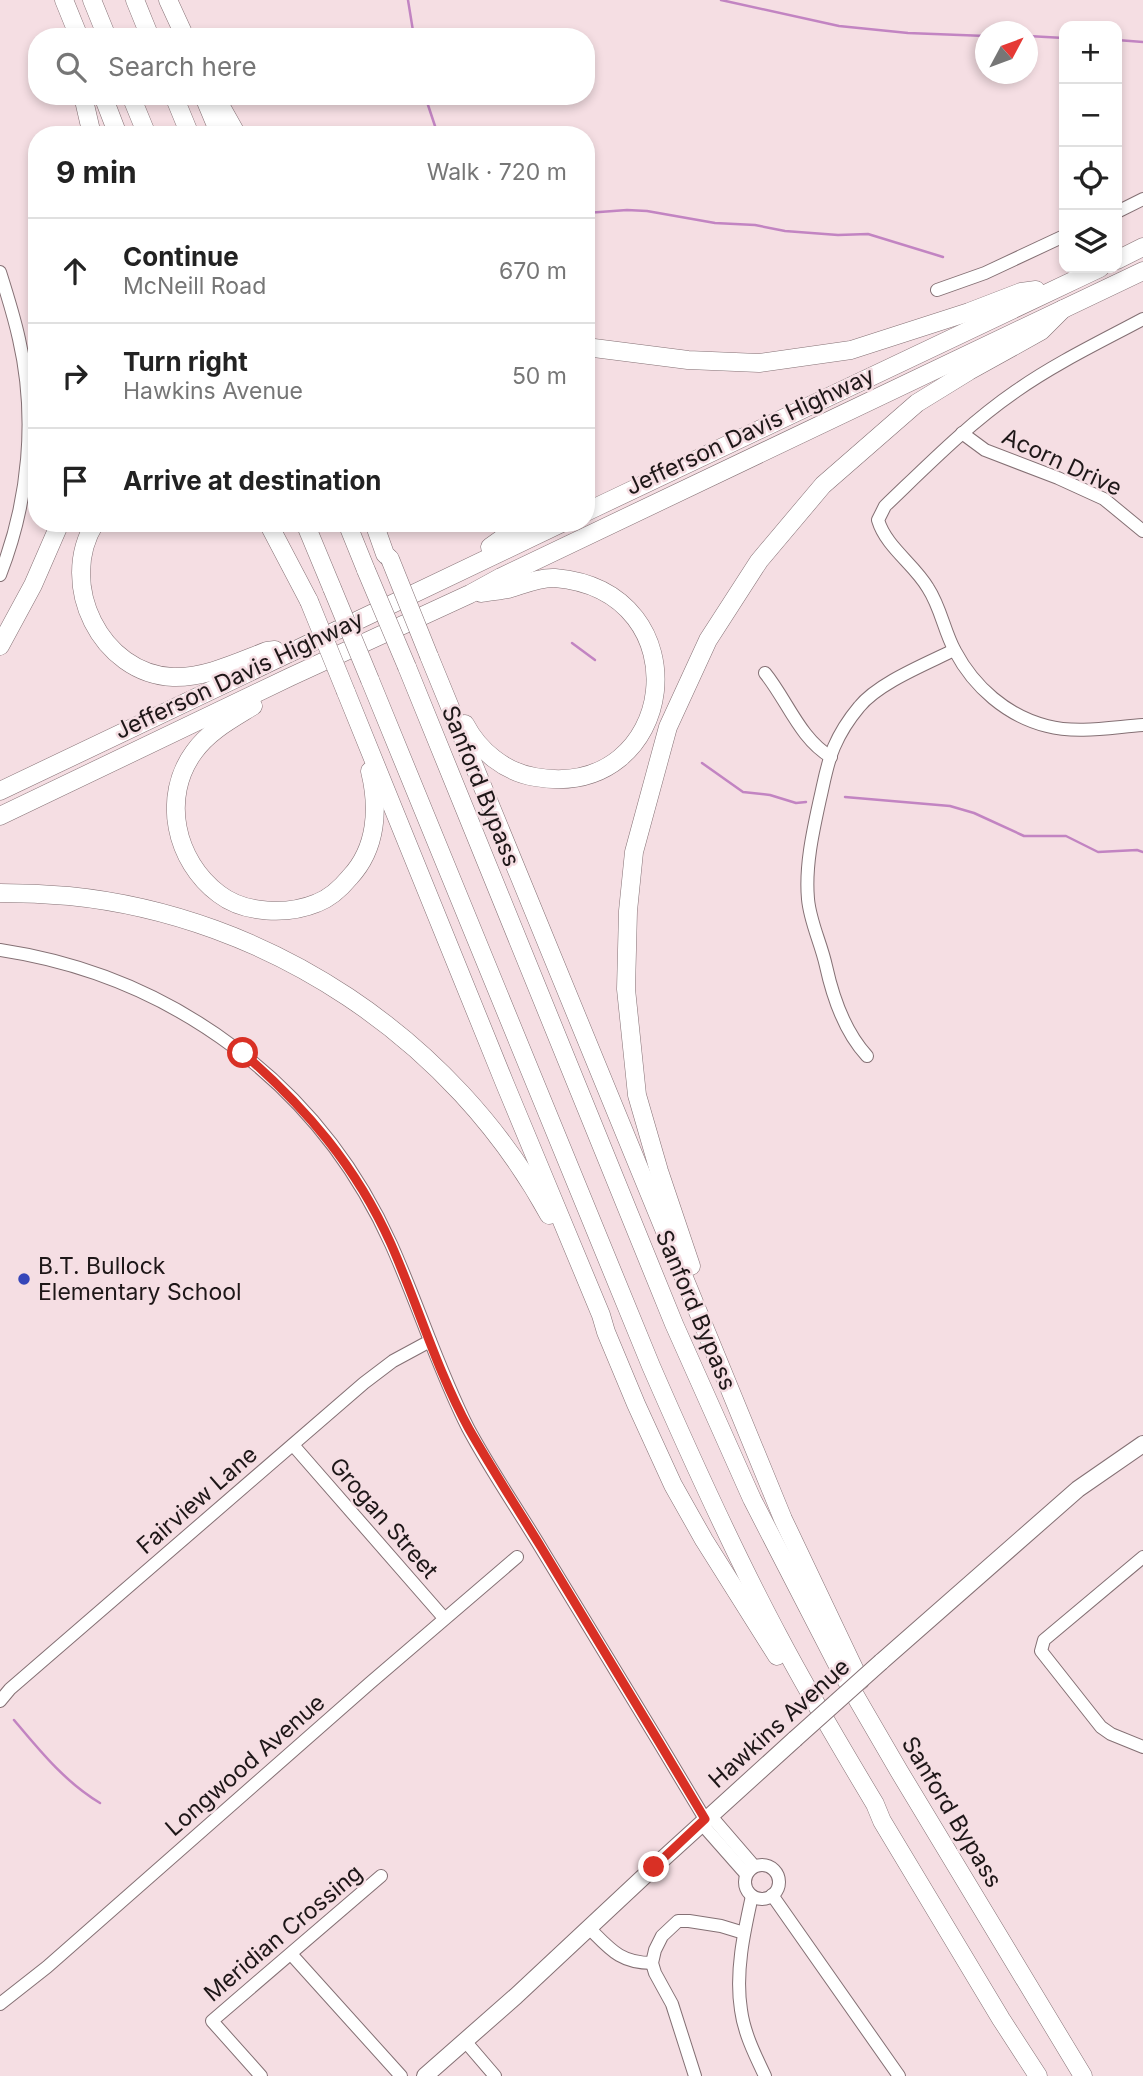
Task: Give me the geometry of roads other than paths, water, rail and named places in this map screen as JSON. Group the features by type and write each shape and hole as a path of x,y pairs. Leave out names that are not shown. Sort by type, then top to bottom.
{"highway":[{"path":"56,0 65,28"},
{"path":"64,0 75,28"},
{"path":"92,0 103,28"},
{"path":"135,0 146,28"},
{"path":"166,0 176,28"},
{"path":"166,0 181,28"},
{"path":"85,105 90,126"},
{"path":"106,105 115,126"},
{"path":"135,105 143,126"},
{"path":"178,105 186,126"},
{"path":"207,105 216,126"},
{"path":"220,105 232,126"},
{"path":"1122,258 1143,247"},
{"name":"Jefferson Davis Highway","path":"0,816 1143,271"},
{"name":"Jefferson Davis Highway","path":"595,508 1089,273"},
{"path":"595,348 688,360 759,363 851,350 969,312 1021,292 1060,287"},
{"path":"730,1389 728,1374 659,1171 637,1096 626,989 628,911 634,852 668,727 708,640 759,561 823,485 917,403 1041,331 1063,309"},
{"path":"0,646 33,585 57,532"},
{"path":"91,532 82,560 83,600 96,629 116,655 140,669 175,677 220,669 267,652 303,647"},
{"path":"273,532 309,601"},
{"path":"281,532 606,1332 673,1485 867,1805 882,1821"},
{"path":"309,532 645,1354 690,1456 778,1636 817,1707 875,1804 882,1821 1038,2076"},
{"name":"Sanford Bypass","path":"351,532 674,1324 758,1511 838,1666 1083,2076"},
{"path":"378,532 783,1519 845,1652 951,1858"},
{"path":"382,532 388,556"},
{"path":"463,570 483,551 513,532"},
{"name":"Jefferson Davis Highway","path":"0,791 543,532"},
{"path":"429,656 468,729 488,754 523,775 559,779 580,777 617,760 631,748 641,734 655,700 655,662 650,641 637,620 622,605 601,590 551,578 505,590 470,594"},
{"path":"290,677 271,694 215,730 195,750 185,766 176,790 176,818 183,849 200,877 220,896 245,907 272,911 297,909 318,903 340,890 357,870 370,846 376,817 374,787 348,697"},
{"path":"0,893 70,896 104,901 149,910 211,928 294,964 344,993 425,1057 449,1080 514,1158 564,1242 596,1317 606,1332"}],"main road":[{"name":"Hawkins Avenue","path":"425,2076 881,1662 1078,1489 1143,1444"}],"street":[{"path":"1121,210 1143,199"},
{"path":"937,290 985,272 1059,238"},
{"path":"0,272 20,341 28,402"},
{"path":"1143,319 1056,364 1014,392 962,433 885,506 878,520 882,532 928,586 954,650 969,676 995,701 1048,727 1077,730 1143,725"},
{"path":"0,575 14,533 26,472 28,431"},
{"name":"Acorn Drive","path":"962,433 985,450 1104,499 1143,531"},
{"path":"867,1056 856,1044 831,989 813,927 808,899 811,847 834,747 860,705 874,692 954,650"},
{"path":"765,673 808,737 831,757"},
{"path":"0,950 87,970 176,1008 243,1053 279,1084 337,1150 362,1187 391,1243 468,1428 705,1819 750,1870"},
{"name":"Fairview Lane","path":"0,1701 10,1689 364,1382 430,1340"},
{"name":"Grogan Street","path":"293,1445 444,1618"},
{"name":"Longwood Avenue","path":"2,1998 47,1967 517,1557"},
{"path":"1143,1557 1044,1640 1041,1651 1101,1727 1143,1747"},
{"path":"764,1865 774,1869 779,1884 772,1895 764,1899 752,1896 745,1887 750,1870 764,1865"},
{"name":"Meridian Crossing","path":"261,2076 212,2021 381,1876"},
{"path":"772,1895 900,2076"},
{"path":"752,1896 744,1933 740,1973 741,2009 750,2042 765,2076"},
{"path":"695,2076 671,2004 652,1963 662,1936 678,1921 721,1926 744,1933"},
{"path":"589,1928 624,1959 635,1963 652,1963"},
{"path":"291,1954 401,2076"},
{"path":"466,2041 495,2076"}],"waterway":[{"path":"408,0 413,28"},
{"path":"721,0 839,26 908,33 975,36"},
{"path":"1038,37 1059,38"},
{"path":"1122,40 1143,42"},
{"path":"428,105 435,126"},
{"path":"595,212 647,211 715,223 755,225 785,231 868,234 943,257"},
{"path":"572,643 595,660"},
{"path":"702,763 743,792 770,795 796,803 806,802"},
{"path":"845,797 950,806 974,813 1024,836 1066,836 1098,852 1143,852"},
{"path":"14,1720 64,1776 100,1803"}],"place":[{"name":"B.T. Bullock Elementary School","path":"24,1279"}]}
